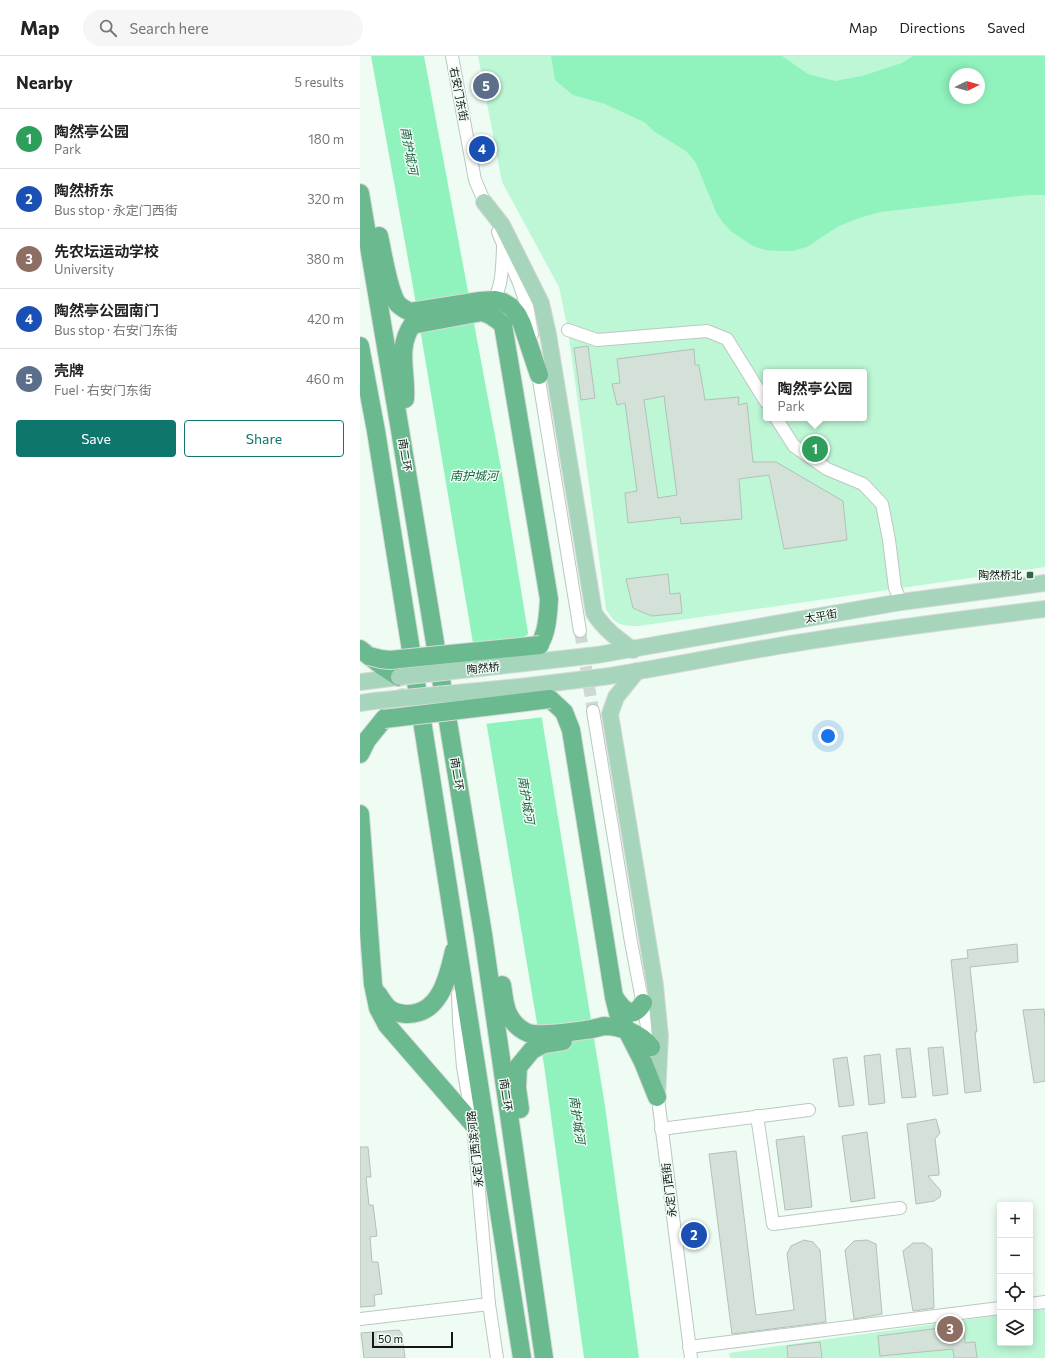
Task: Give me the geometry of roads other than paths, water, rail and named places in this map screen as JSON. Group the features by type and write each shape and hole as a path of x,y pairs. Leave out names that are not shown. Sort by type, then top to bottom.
{"highway":[{"path":"361,199 379,234 389,284 397,303 411,318"},
{"name":"南二环","path":"361,199 483,934 544,1358"},
{"path":"411,318 503,302 511,307 517,314 522,324 538,376"},
{"path":"485,304 487,313 502,325 549,599 548,620 540,645 535,651 510,665"},
{"path":"399,424 405,408 406,393 403,347 411,318"},
{"path":"360,346 376,431 522,1358"},
{"path":"360,405 376,431"},
{"path":"364,652 381,659 390,660 540,645"},
{"path":"364,652 382,666 400,677"},
{"path":"528,686 550,699 564,712 571,730 614,997 618,1013 628,1031 644,1049 657,1097"},
{"path":"360,754 366,740 403,698"},
{"path":"384,719 550,699"},
{"path":"360,814 373,984 378,1008 387,1025 473,1124"},
{"path":"483,934 498,961 506,1008 509,1016 520,1029 529,1033 543,1034 603,1030 628,1031"},
{"path":"373,984 387,1008 398,1014 413,1014 428,1009 441,994 449,972 456,940"},
{"path":"614,997 620,1006 626,1011 631,1012 640,1008 643,1003"},
{"path":"517,1172 524,1140 517,1088 518,1067 532,1050 544,1044 592,1036 603,1030 612,1011 614,997"},
{"path":"603,1030 644,1049"}],"main road":[{"path":"484,202 502,225 541,302 548,334 594,613 600,622 615,637 633,650"},
{"name":"太平街","path":"597,656 901,602 1045,583"},
{"name":"太平街","path":"602,677 778,646 896,628 1045,609"},
{"name":"陶然桥","path":"364,681 597,656"},
{"path":"637,672 616,697 610,714 655,985 660,1036 657,1097"},
{"name":"陶然桥","path":"367,702 602,677"}],"street":[{"name":"右安门东街","path":"452,56 475,180 519,283 527,306 580,631"},
{"path":"485,304 499,287 503,245"},
{"path":"568,330 597,340 707,331 727,339 763,397"},
{"path":"778,421 794,446 827,469 863,484 882,504 889,540 895,588 901,602"},
{"path":"593,711 631,942 643,1003 644,1049"},
{"name":"永定门西滨河路","path":"456,940 459,1021 463,1067 473,1124 489,1304 497,1358"},
{"name":"永定门西街","path":"657,1097 690,1352"},
{"path":"661,1129 809,1110"},
{"path":"757,1116 774,1224 900,1208"},
{"path":"1033,1304 1045,1302"},
{"path":"360,1319 489,1304"},
{"path":"690,1352 997,1308"}],"water":[{"name":"南护城河","path":"371,56 424,56 502,473 605,1106 639,1358 584,1358 544,1065 412,281"},
{"path":"551,56 782,56 808,74 835,81 862,76 902,63 913,56 1045,56 1045,195 1028,195 880,212 859,218 837,227 807,247 792,251 765,250 753,246 732,232 723,223 716,212 696,163 686,151 655,132 644,122 605,104 573,95 555,80"}],"tunnel":[{"path":"580,631 593,711"}],"place":[{"name":"壳牌","path":"486,86"},
{"name":"陶然亭公园南门","path":"482,149"},
{"name":"陶然亭公园","path":"815,449"},
{"name":"陶然桥北","path":"1030,575"},
{"name":"陶然桥东","path":"694,1235"},
{"name":"先农坛运动学校","path":"950,1329"}]}
